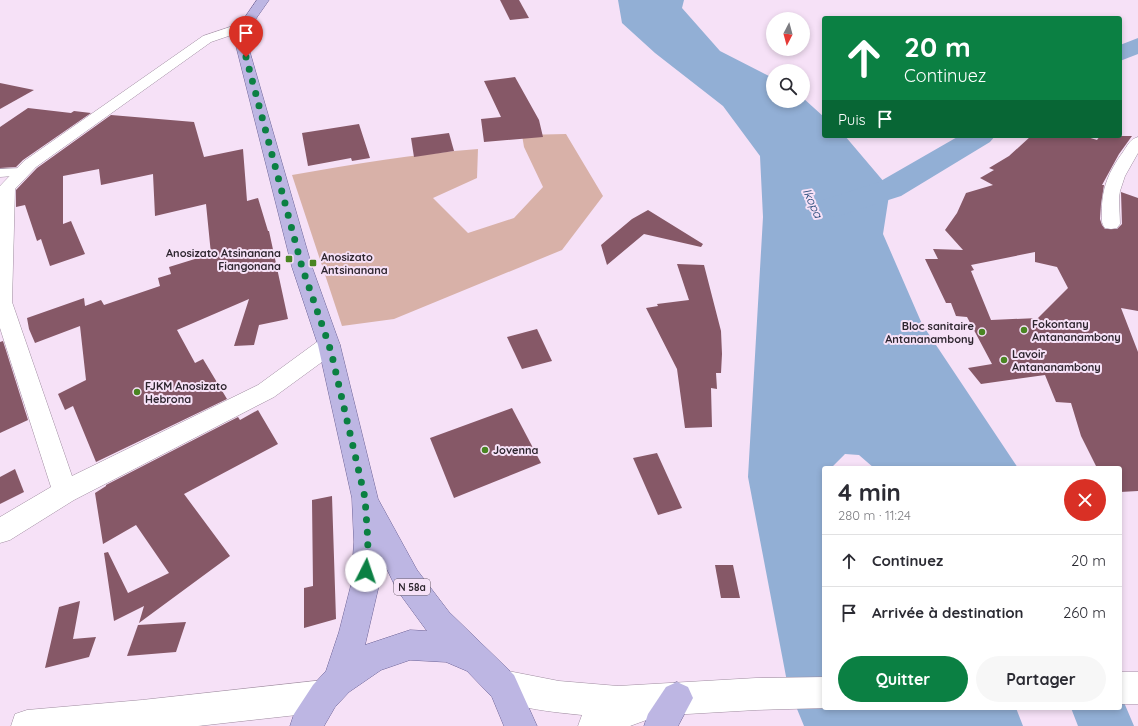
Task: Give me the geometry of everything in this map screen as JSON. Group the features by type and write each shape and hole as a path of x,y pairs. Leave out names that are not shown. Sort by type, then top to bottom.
{"main road":[{"path":"263,0 254,10 245,26 242,42 302,267 329,345 365,498 368,542 365,586 354,632 331,688 306,726"},
{"name":"N 58a","path":"365,498 407,580 439,622 480,661"},
{"path":"331,688 373,657 410,645 447,647 480,661 504,686 521,726"},
{"path":"660,726 677,698"}],"street":[{"path":"65,492 2,311 7,188 30,164 208,39 245,26"},
{"path":"1111,224 1110,198 1113,184 1122,165 1138,142"},
{"path":"0,173 22,172"},
{"path":"0,531 65,492 266,391 329,345"},
{"path":"504,686 559,697 618,702 756,694 822,693"},
{"path":"26,726 34,724 142,716 331,688"},
{"path":"1122,688 1138,688"},
{"path":"594,726 621,712 677,698"}],"shaded area":[{"path":"566,134 603,196 562,250 394,319 342,326 292,175 385,160 478,149 477,178 433,198 468,233 514,218 543,187 524,147 522,135"}],"water":[{"name":"Ikopa","path":"618,0 684,0 682,8 720,51 766,74 766,108 810,108 810,104 822,115 822,138 847,138 890,189 883,234 922,324 1017,466 872,466 859,455 845,454 833,466 822,466 822,710 1017,710 1023,726 804,726 788,687 748,477 763,217 760,156 723,106 655,53 622,23"},
{"path":"1122,698 1134,726 1078,726 1072,710 1122,710"}],"building":[{"path":"500,0 519,0 529,18 510,20"},
{"path":"515,77 539,120 543,137 484,142 481,119 501,117 484,81"},
{"path":"0,83 34,90 0,109"},
{"path":"28,108 71,113 74,111 91,113 23,160 16,167 0,168 0,127"},
{"path":"111,115 194,122 204,157 243,149 247,201 258,198 269,231 288,319 259,325 254,345 234,346 249,299 177,330 195,363 203,359 227,399 96,462 73,406 65,410 58,394 86,380 80,326 35,343 29,329 27,318 84,298 85,306 101,300 104,305 160,286 158,278 171,274 169,267 211,254 206,204 155,216 153,174 101,185 99,169 63,176 63,224 71,221 85,254 50,266 41,239 37,241 25,205 16,207 16,190 37,168"},
{"path":"359,124 370,158 352,161 351,158 308,166 302,133"},
{"path":"449,133 454,151 414,157 411,138"},
{"path":"1122,136 1132,136 1119,154 1102,185 1104,185 1100,219 1105,229 1117,229 1122,224 1121,192 1138,198 1138,311 1121,308 1138,352 1138,491 1122,492 1122,466 1096,466 1081,436 1071,403 1056,402 1045,375 981,384 968,368 992,364 967,317 956,316 951,303 946,303 925,259 938,259 933,249 963,250 945,230 957,213 966,193 993,185 980,178 994,170 989,168 1009,156 1029,138 1090,138 1097,140 1098,138 1122,138","holes":["1035,252 1035,262 1057,267 1068,288 1038,318 991,320 971,271 974,270 971,265"]},
{"path":"648,210 703,244 701,247 644,234 607,265 601,245 632,219"},
{"path":"677,264 704,265 721,331 721,373 716,373 717,389 711,388 712,427 685,428 677,369 646,308 658,306 657,304 689,300"},
{"path":"537,329 552,361 522,369 507,337"},
{"path":"3,341 28,420 0,433 0,342"},
{"name":"Jovenna","path":"512,408 541,463 454,498 430,438"},
{"path":"258,410 278,444 184,494 230,556 139,623 144,606 114,621 104,553 108,552 128,593 169,573 136,525 103,544 95,493 106,485 238,417 240,420"},
{"path":"657,453 682,508 658,515 633,458"},
{"path":"15,469 24,492 0,504 0,477"},
{"path":"332,496 336,619 304,628 304,588 313,586 312,500"},
{"path":"715,565 733,565 740,598 721,598"},
{"path":"80,601 73,639 96,637 89,657 45,668 59,607"},
{"path":"186,622 176,652 127,656 138,625"}],"waterway":[{"path":"1122,53 1138,45"},
{"path":"835,207 890,189 977,138"}],"place":[{"name":"Anosizato Atsinanana Fiangonana","path":"289,259"},
{"name":"Anosizato Antsinanana","path":"313,263"},
{"name":"Fokontany Antananambony","path":"1024,330"},
{"name":"Bloc sanitaire Antananambony","path":"982,332"},
{"name":"Lavoir Antananambony","path":"1004,360"},
{"name":"FJKM Anosizato Hebrona","path":"137,392"},
{"name":"Jovenna","path":"485,450"}],"route":[{"path":"246,57 302,267 333,360 365,498 368,542 366,571"}]}
